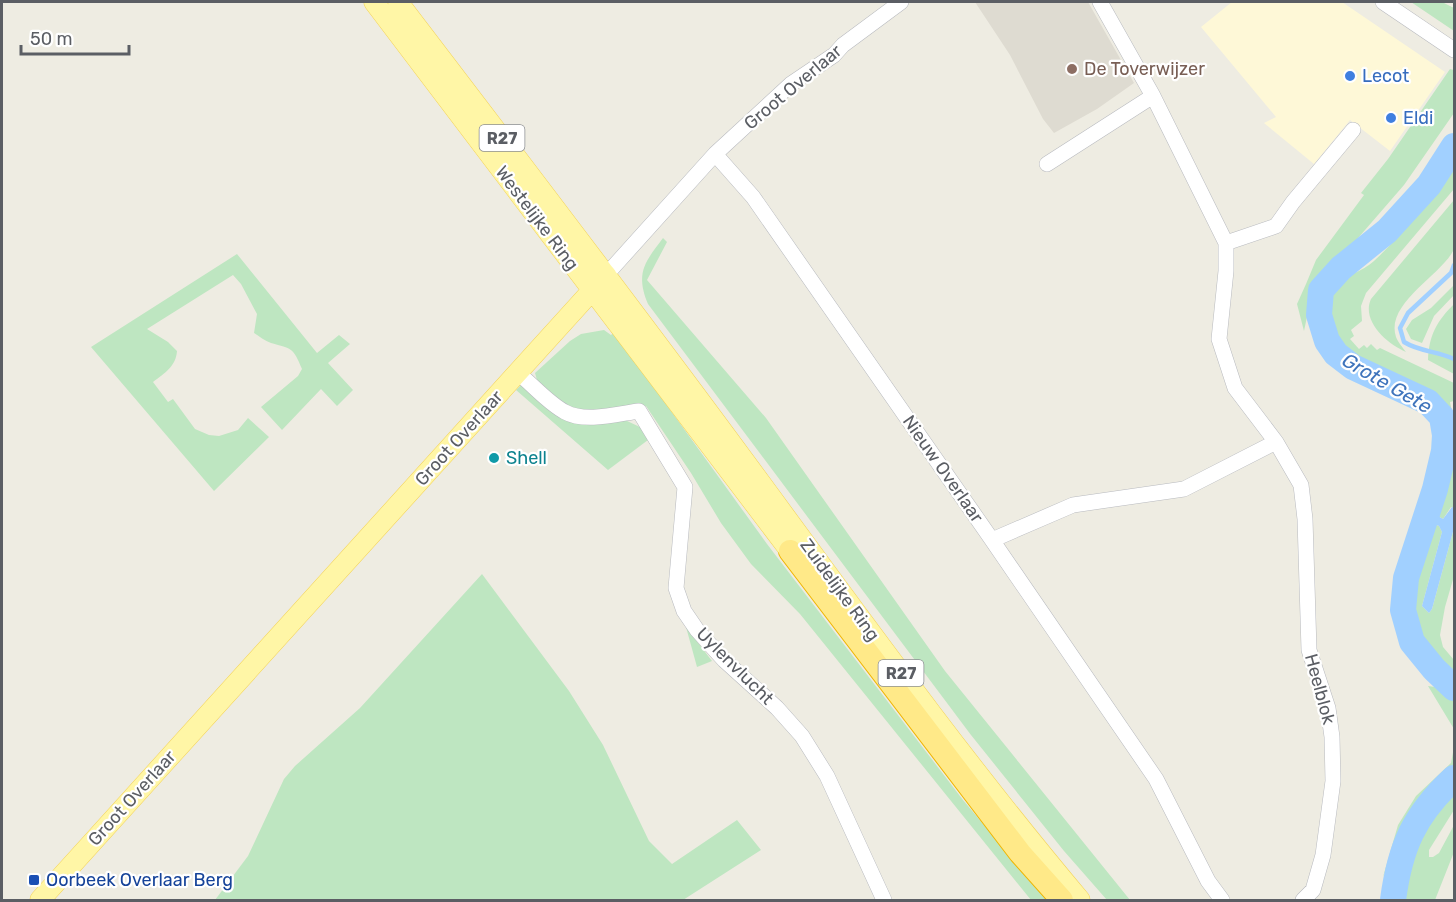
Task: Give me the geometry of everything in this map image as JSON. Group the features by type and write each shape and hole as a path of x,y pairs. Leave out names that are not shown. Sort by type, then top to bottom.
{"highway":[{"name":"Zuidelijke Ring","path":"790,551 1020,853 1062,900"}],"main road":[{"name":"Westelijke Ring","path":"374,2 592,291"},
{"name":"Westelijke Ring","path":"398,2 606,274"},
{"name":"Groot Overlaar","path":"40,900 606,274"},
{"name":"Zuidelijke Ring","path":"606,274 961,753 1080,900"},
{"name":"Zuidelijke Ring","path":"592,291 790,551"}],"street":[{"name":"Groot Overlaar","path":"606,274 715,154 791,84 834,55 843,45 901,2"},
{"path":"1100,2 1153,96 1226,243 1220,339 1235,388 1276,442"},
{"path":"1383,2 1455,50"},
{"path":"1047,164 1153,96"},
{"path":"1226,243 1276,226 1353,130"},
{"name":"Nieuw Overlaar","path":"715,154 753,197 992,540 1073,505 1184,489 1276,442"},
{"name":"Uylenvlucht","path":"518,373 565,412 575,416 591,417 639,411 685,487 676,588 684,611 697,630 724,660 777,708 802,736 827,776 884,900"},
{"name":"Heelblok","path":"1276,442 1300,485 1305,519 1309,650 1328,708 1332,737 1333,781 1323,855 1313,890 1303,900"},
{"path":"992,540 1156,779 1208,881 1222,900"}],"shaded area":[{"name":"De Toverwijzer","path":"975,2 1088,2 1134,83 1097,109 1054,133 1043,119 1010,55"},
{"path":"1232,2 1342,2 1445,72 1390,151 1350,120 1314,164 1264,123 1276,117 1201,27"}],"green space":[{"path":"1411,2 1442,2 1454,8 1454,31"},
{"path":"1450,69 1454,70 1454,113 1404,185 1352,245 1318,279 1312,293 1304,331 1297,304 1316,260 1364,195 1361,193 1388,159"},
{"path":"1454,167 1454,189 1366,293 1361,306 1362,321 1351,330 1354,336 1350,339 1359,349 1364,345 1367,348 1371,344 1377,350 1380,348 1454,383 1454,401 1450,402 1452,412 1448,414 1440,403 1425,390 1377,372 1360,363 1344,350 1328,325 1326,308 1336,287 1344,279 1369,265 1396,239"},
{"path":"1454,200 1453,251 1398,313 1395,325 1396,337 1406,352 1384,338 1378,331 1370,315 1371,299"},
{"path":"663,238 667,242 647,280 766,418 945,671 1130,900 1107,900 1064,851 971,735 648,304 642,276 647,261"},
{"path":"237,254 317,353 339,335 350,344 328,363 353,390 337,406 321,389 282,430 261,407 298,376 302,369 291,350 269,342 254,333 257,314 241,284 233,275 147,329 168,342 177,351 172,365 153,382 168,402 173,399 195,429 209,435 219,436 238,430 248,418 269,437 214,491 91,347"},
{"path":"1454,285 1454,295 1434,316 1422,343 1411,339 1406,329 1412,320 1431,308"},
{"path":"1454,304 1454,374 1428,360 1435,329"},
{"path":"604,330 611,335 614,332 767,544 963,800 1047,900 1031,900 800,614 751,564 721,523 646,406 594,411 575,410 563,404 537,380 535,373 570,341 581,334"},
{"path":"525,385 565,417 625,420 642,428 648,440 608,470 516,390"},
{"path":"1454,423 1454,508 1451,507 1443,519 1438,516 1438,506 1449,466 1451,425"},
{"path":"1432,523 1439,526 1442,532 1422,606 1429,613 1432,609 1454,528 1454,576 1440,635 1443,647 1454,660 1454,681 1423,642 1411,615 1411,595 1415,572 1427,528"},
{"path":"482,574 569,691 603,745 649,841 672,864 737,820 761,850 683,900 215,900 248,856 284,779 295,766 360,708"},
{"path":"686,627 712,661 697,667"},
{"path":"1428,686 1442,688 1454,694 1454,729"},
{"path":"1454,747 1454,769 1412,812 1383,877 1398,825 1416,796 1451,763"},
{"path":"1454,790 1454,810 1429,850 1429,857 1439,853 1454,825 1454,852 1435,900 1400,900 1411,854 1425,827"}],"water":[{"path":"1452,507 1454,508 1454,528 1429,613 1422,606 1442,532 1439,526 1432,523 1438,516 1443,519"}],"waterway":[{"name":"Grote Gete","path":"1454,146 1429,185 1387,231 1341,268 1321,290 1319,315 1327,341 1336,354 1353,367 1428,402 1442,417 1445,435 1444,451 1435,489 1406,578 1403,610 1412,642 1434,669 1454,688"},
{"path":"1454,265 1451,273 1408,313 1400,328 1404,342 1416,348 1454,359"},
{"name":"Grote Gete","path":"1393,900 1400,864 1411,833 1429,805 1454,778"}],"place":[{"name":"De Toverwijzer","path":"1072,69"},
{"name":"Lecot","path":"1350,76"},
{"name":"Eldi","path":"1391,118"},
{"name":"Shell","path":"494,458"},
{"name":"Oorbeek Overlaar Berg","path":"34,880"}]}
